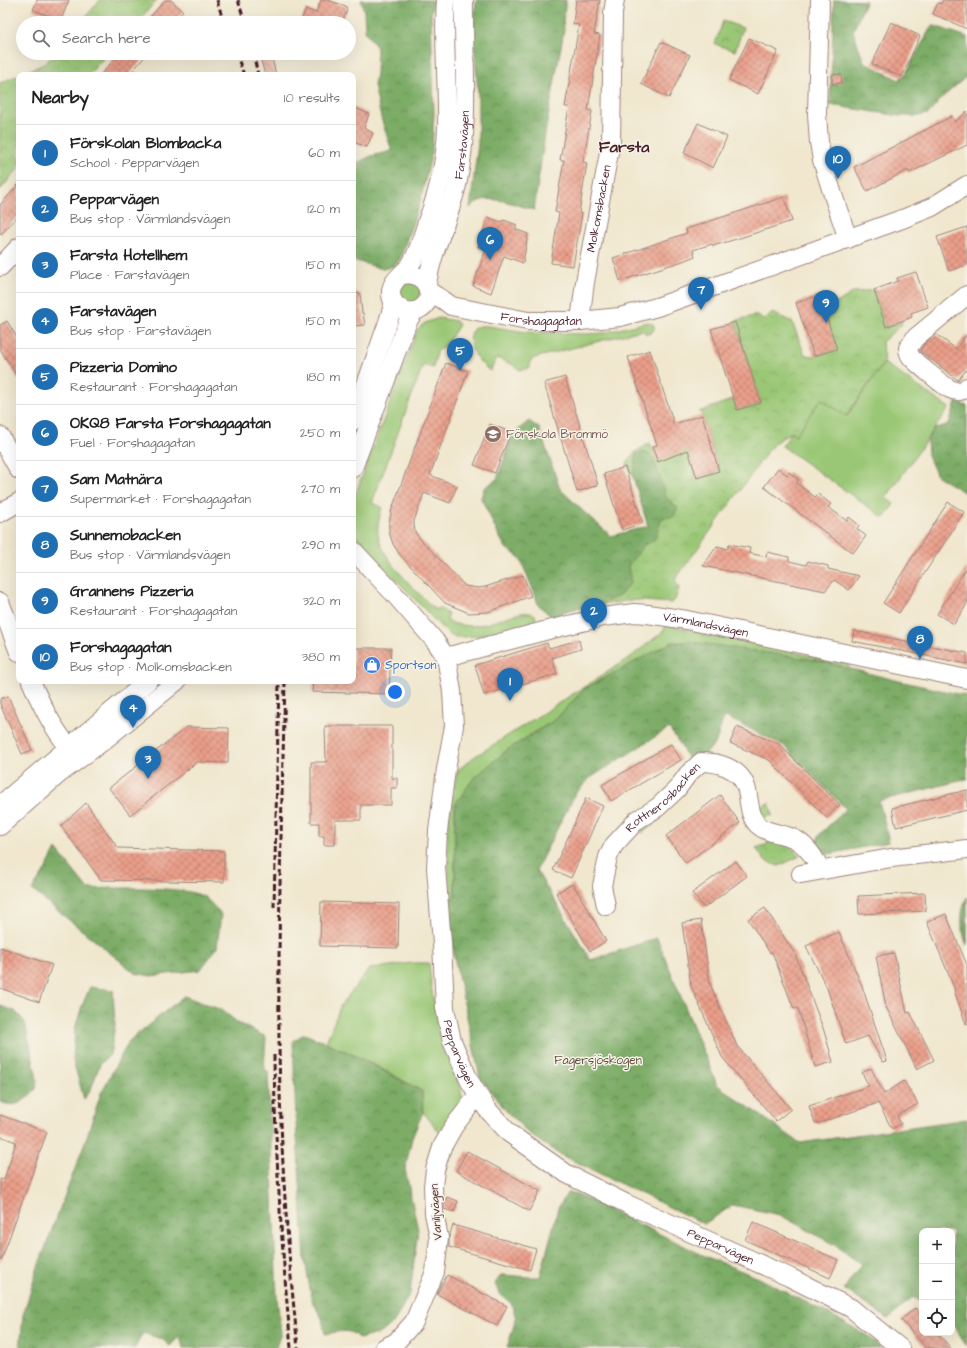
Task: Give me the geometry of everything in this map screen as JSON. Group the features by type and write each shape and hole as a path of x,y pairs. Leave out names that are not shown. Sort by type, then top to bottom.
{"street":[{"name":"Farstavägen","path":"356,413 394,302 391,294 392,285 412,262 438,190 444,160 447,128 446,0"},
{"name":"Farstavägen","path":"356,460 408,321 426,301 429,268 458,180 462,156 465,119 464,0"},
{"name":"Molkomsbacken","path":"580,321 585,282 612,142 613,13 615,0"},
{"path":"820,0 817,114 819,142 822,160 848,239"},
{"name":"Forshagagatan","path":"427,288 440,298 446,300 452,306 528,321 580,321 620,318 657,307 848,239 932,207 967,185"},
{"path":"0,267 16,250"},
{"path":"402,275 416,275 422,279 427,288"},
{"path":"967,295 914,338 908,348 909,356 915,362 950,389 959,391 964,390 967,387"},
{"path":"394,302 398,307 404,310 418,309"},
{"name":"Forshagagatan","path":"418,309 444,311 452,306"},
{"path":"0,436 16,465"},
{"path":"0,513 16,504"},
{"name":"Pepparvägen","path":"356,553 397,597 435,641 446,657 452,690 454,726 438,824 436,868 445,1008 452,1041 469,1080 487,1109 509,1133 567,1174 626,1204 789,1277 851,1308 900,1348"},
{"path":"0,602 16,644"},
{"name":"Värmlandsvägen","path":"446,657 548,630 604,617 634,613 688,620 967,679"},
{"path":"32,684 50,722 74,754"},
{"path":"0,826 59,774 74,754 145,684"},
{"path":"0,805 74,754 102,742 173,684"},
{"name":"Rottnerosbacken","path":"606,906 602,886 608,857 614,845 637,820 658,807 677,789 688,774 701,762 714,762 720,764 731,769 740,776 746,786 750,807 758,825 774,833 789,836 798,841 814,857 821,870"},
{"path":"801,874 892,858 967,849"},
{"name":"Vaniljvägen","path":"384,1348 396,1342 414,1322 435,1272 439,1238 434,1214 432,1186 435,1170 442,1147 454,1126 478,1095"}],"green space":[{"path":"100,0 157,0 142,16 86,16"},
{"path":"361,0 433,0 431,16 434,113 432,152 420,202 400,259 394,266 383,269 356,261 356,164 371,156 392,151 381,118 374,85 377,48 365,31 364,11"},
{"path":"476,0 566,0 563,20 564,30 545,134 534,210 489,199 477,202 470,208 478,144 478,94 473,31"},
{"path":"834,0 866,1 853,31 864,62 899,80 906,73 932,25 967,37 967,76 944,96 928,114 918,116 900,116 830,105"},
{"path":"723,21 743,28 735,51 715,44"},
{"path":"48,60 102,60 91,72 25,72 46,63"},
{"path":"16,76 16,171 0,190 0,83"},
{"path":"410,283 417,286 420,293 417,300 410,303 403,300 400,293 403,286"},
{"path":"874,290 886,327 901,321 902,324 882,342 884,363 846,416 821,399 796,435 792,432 774,443 675,580 679,588 675,600 671,603 632,600 596,606 619,596 631,582 628,566 643,546 655,539 662,518 673,517 678,508 666,497 653,457 644,452 636,454 633,477 627,464 635,452 650,443 658,462 675,455 670,441 683,434 697,478 719,471 702,415 699,412 734,399 737,410 761,403 735,321 757,315 763,320 773,313 792,322 805,355 814,356 836,349 824,311 854,292"},
{"path":"439,318 456,321 459,325 448,342 437,352 433,368 423,365 372,503 382,507 378,524 378,534 381,544 393,564 410,585 435,610 439,608 448,614 447,621 465,626 475,626 490,623 517,614 530,613 535,615 536,620 533,623 469,637 452,636 447,633 356,537 356,493 416,333 423,324"},
{"path":"648,322 654,325 654,330 651,333 646,334 642,330 534,358 530,362 530,368 520,370 497,358 490,371 473,352 470,340 474,328 480,326 526,332 585,334 603,333"},
{"path":"884,363 949,408 886,498 894,504 884,518 782,446 792,432 796,435 821,399 847,416"},
{"path":"956,402 967,406 967,494 937,476 928,456 927,440 934,429 949,424"},
{"path":"529,421 539,428 560,489 611,536 648,526 633,477 636,454 644,452 653,457 666,497 678,508 673,517 662,518 655,539 643,546 631,582 619,596 596,606 569,610 552,617 538,605 520,558 506,548 481,498 484,488 497,479 513,434"},
{"path":"667,625 849,664 849,668 816,660 624,669 584,689 556,719 507,750 455,804 455,897 450,900 447,832 458,770 474,757 628,659 660,634"},
{"name":"Fagersjöskogen","path":"672,642 694,642 816,660 967,696 967,779 879,801 889,842 819,856 815,845 820,834 846,809 783,745 724,716 716,742 704,756 689,761 669,728 590,778 575,794 536,870 591,960 657,938 717,1085 800,1143 967,1119 967,1346 955,1328 955,1228 919,1228 919,1300 913,1297 888,1319 844,1289 861,1264 833,1244 780,1215 733,1205 704,1224 559,1154 532,1136 507,1112 480,1078 454,956 450,900 455,896 455,804 473,779 507,750 556,719 584,689"},
{"path":"769,803 773,815 764,818 760,807"},
{"path":"656,810 662,818 642,833 636,825"},
{"path":"766,837 791,847 800,856 779,866 765,861 756,848 768,844"},
{"path":"56,849 88,889 167,889 197,894 206,898 221,914 217,948 200,970 151,976 135,973 32,890 43,874"},
{"path":"967,897 967,946 963,933 962,916"},
{"path":"412,963 429,963 432,992 438,1023 461,1090 463,1105 441,1134 423,1112 422,1091 369,1062 326,1042 341,1005 369,969"},
{"path":"90,987 113,990 115,1025 110,1055 100,1064 91,1089 84,1099 73,1060 75,1029"},
{"path":"184,996 222,1010 238,1023 266,1037 264,1069 268,1071 277,1298 281,1333 276,1348 183,1348 180,1336 170,1346 162,1339 143,1333 135,1348 20,1348 23,1315 39,1264 85,1142 101,1093 129,1041"},
{"path":"0,1006 15,1011 25,1022 37,1079 36,1089 20,1103 12,1105 0,1102"},
{"path":"304,1034 349,1053 422,1092 423,1112 412,1138 405,1169 418,1230 410,1293 394,1322 381,1333 359,1339 356,1335 344,1331 325,1334 322,1318 312,1301 305,1260 296,1121 293,1041"},
{"path":"568,1192 577,1194 707,1257 759,1278 870,1337 881,1348 507,1348 516,1318 511,1303 501,1295 495,1284 501,1275 540,1277 558,1208"}],"building":[{"path":"37,0 69,0 63,16 50,16 33,10"},
{"path":"165,0 171,0 183,11 179,16 151,16"},
{"path":"321,0 327,0 346,6 347,11 344,16 303,16 306,9 316,13"},
{"path":"576,0 600,0 594,34 600,35 588,110 592,111 583,162 587,163 579,213 582,214 573,266 551,263 559,213 555,212 564,160 560,160 569,107 565,107 579,25 573,24"},
{"path":"943,0 967,0 967,29 933,14 938,3 941,4"},
{"path":"891,22 920,36 902,77 872,64"},
{"path":"749,38 778,51 758,94 729,80"},
{"path":"661,42 690,55 669,98 641,84"},
{"path":"114,60 142,60 132,72 103,72"},
{"path":"261,60 272,60 275,72 264,72"},
{"path":"841,74 842,83 832,84 832,75"},
{"path":"356,108 369,114 364,128 373,133 367,147 356,143"},
{"path":"967,111 967,145 909,173 908,170 867,191 854,167 952,116 955,122"},
{"path":"698,123 727,137 713,168 684,153"},
{"path":"16,187 16,218 0,235 0,205"},
{"path":"784,197 792,221 713,246 712,244 693,250 695,256 620,281 613,258 687,233 686,229"},
{"path":"488,217 501,222 504,220 517,225 515,229 528,234 523,263 504,256 491,293 473,286 486,249 478,247"},
{"path":"967,227 967,265 949,271 937,237"},
{"path":"916,272 928,307 911,313 912,317 886,327 874,290 898,281 897,278"},
{"path":"356,293 360,293 365,325 356,326"},
{"path":"819,295 837,349 814,356 796,303"},
{"path":"7,321 16,336 16,375 0,349 0,325"},
{"path":"735,322 761,403 737,410 711,329"},
{"path":"936,334 956,349 967,334 967,369 958,380 920,351 925,343"},
{"path":"650,350 674,424 702,415 719,471 697,478 688,450 658,462 652,447 657,445 628,357"},
{"path":"446,363 468,371 430,475 457,486 450,503 424,493 414,521 415,532 465,586 478,588 485,587 523,575 531,596 488,612 469,613 445,603 400,555 393,544 389,532 392,509"},
{"path":"565,377 598,485 577,492 544,383"},
{"path":"490,424 511,432 495,473 474,465"},
{"path":"625,467 643,523 622,530 604,474"},
{"path":"778,468 787,475 789,472 799,480 796,483 815,497 818,494 831,504 828,507 847,521 849,517 859,525 857,529 866,536 853,553 764,487"},
{"path":"948,502 964,512 899,613 883,603"},
{"path":"729,544 750,548 749,553 766,557 767,552 789,557 789,561 806,565 808,561 828,566 828,569 859,576 849,590 834,580 825,591 703,566 717,546 728,549"},
{"path":"967,567 967,604 954,624 937,614"},
{"path":"854,631 967,653 967,664 852,641"},
{"path":"579,640 581,649 552,658 557,674 484,695 475,665 547,643 549,648"},
{"name":"Sportson","path":"356,648 391,648 389,694 312,692 313,684 356,684"},
{"path":"8,696 32,750 22,754 0,704 0,699"},
{"path":"325,726 392,726 392,778 397,778 397,788 391,788 391,805 361,805 361,820 335,820 335,845 324,845 324,836 319,836 319,823 311,823 311,762 326,762"},
{"path":"187,727 229,728 228,763 197,762 130,815 109,788"},
{"path":"737,727 779,744 840,805 827,818 769,760 730,743"},
{"path":"671,744 681,760 611,801 602,785"},
{"path":"967,790 967,810 896,827 892,808"},
{"path":"720,795 740,823 686,863 666,836"},
{"path":"586,798 603,806 571,878 553,870"},
{"path":"86,803 118,848 224,851 224,882 101,880 61,826"},
{"path":"736,861 747,876 704,908 692,893"},
{"path":"573,884 606,941 590,951 556,893"},
{"path":"925,893 926,911 859,914 858,896"},
{"path":"321,902 399,904 398,948 320,946"},
{"path":"765,908 795,954 824,1031 833,1062 815,1067 798,1008 794,1009 772,952 770,953 748,919"},
{"path":"946,914 967,965 967,1024 955,990 927,922"},
{"path":"701,920 710,984 737,1046 791,1109 776,1121 722,1057 691,986 682,923"},
{"path":"839,932 862,986 887,1061 883,1062 868,1036 846,1044 827,988 806,946"},
{"path":"0,947 52,965 39,1002 0,988"},
{"path":"894,953 907,1013 910,1012 934,1060 917,1069 886,1007 876,956"},
{"path":"871,1068 884,1094 904,1081 918,1104 897,1116 901,1124 892,1129 878,1103 819,1123 815,1123 809,1106 869,1086 862,1073"},
{"path":"0,1115 47,1132 1,1261 0,1179 4,1180 16,1142 0,1136"},
{"path":"467,1151 540,1191 529,1211 456,1171"},
{"path":"447,1197 458,1201 454,1212 444,1209 444,1203"},
{"path":"753,1222 838,1260 830,1278 745,1240"},
{"path":"453,1225 536,1249 530,1270 449,1247 449,1237"},
{"path":"447,1275 507,1306 497,1326 437,1294"},
{"path":"915,1308 919,1313 919,1336 940,1336 951,1348 926,1348 901,1320"}],"railway":[{"path":"217,0 222,16"},
{"path":"238,0 243,16"},
{"path":"239,60 243,72"},
{"path":"255,60 257,72"},
{"path":"274,907 279,684"},
{"path":"285,684 280,905 280,1079 285,1194 298,1348"},
{"path":"274,1055 280,1202 291,1348"}],"place":[{"name":"Forshagagatan","path":"838,179"},
{"name":"OKQ8 Farsta Forshagagatan","path":"490,260"},
{"name":"Sam Matnära","path":"701,310"},
{"name":"Grannens Pizzeria","path":"826,323"},
{"name":"Pizzeria Domino","path":"460,371"},
{"name":"Förskola Brommö","path":"493,434"},
{"name":"Pepparvägen","path":"594,631"},
{"name":"Sunnemobacken","path":"920,659"},
{"name":"Sportson","path":"372,665"},
{"name":"Förskolan Blombacka","path":"510,701"},
{"name":"Farstavägen","path":"133,728"},
{"name":"Farsta Hotellhem","path":"148,779"}],"district":[{"name":"Farsta","path":"624,147"}]}
